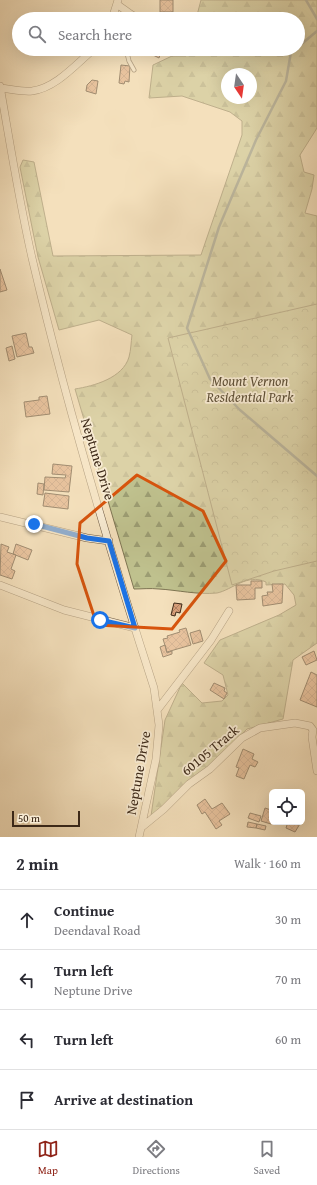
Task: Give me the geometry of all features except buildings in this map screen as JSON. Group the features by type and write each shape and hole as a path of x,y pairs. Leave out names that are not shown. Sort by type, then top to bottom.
{"street":[{"path":"114,12 118,2 127,12"},
{"path":"0,87 31,91 44,88 54,82 86,56"},
{"name":"Neptune Drive","path":"0,87 32,256 72,415 154,688 158,709 159,725 156,759 139,837"},
{"path":"0,518 87,538 109,541"},
{"path":"0,585 64,610 135,628"},
{"path":"158,709 211,640 229,611"},
{"name":"60105 Track","path":"142,827 164,809 189,784 210,769 242,738 260,728 295,723 310,726 313,730 312,737 317,771"}],"lane":[{"path":"128,56 134,70"}],"highlighted area":[{"path":"137,475 203,511 226,561 172,629 97,625 77,564 80,523"}],"green space":[{"path":"201,0 317,0 317,128 300,155 304,172 314,175 312,189 305,213 317,216 317,643 293,660 283,719 247,729 207,768 183,785 151,816 165,720 182,683 202,703 222,701 228,695 223,675 204,663 220,640 279,615 296,605 294,595 285,584 266,585 266,582 259,580 246,581 217,593 134,589 75,389 91,386 107,380 121,370 129,357 132,335 99,320 59,330 38,257 20,167 23,160 34,162 53,256 201,255 242,135 242,121 230,112 182,96 149,98 153,65 172,56 305,56 305,12 198,12"},
{"name":"Mount Vernon Residential Park","path":"317,304 317,561 274,571 232,585 168,338"}],"waterway":[{"path":"306,0 317,19"},
{"path":"305,41 317,31"},
{"path":"290,56 286,81 256,140 219,227 187,328 210,379 240,410 317,476"}],"route":[{"path":"34,524 87,538 109,541 135,628 100,620"}]}
